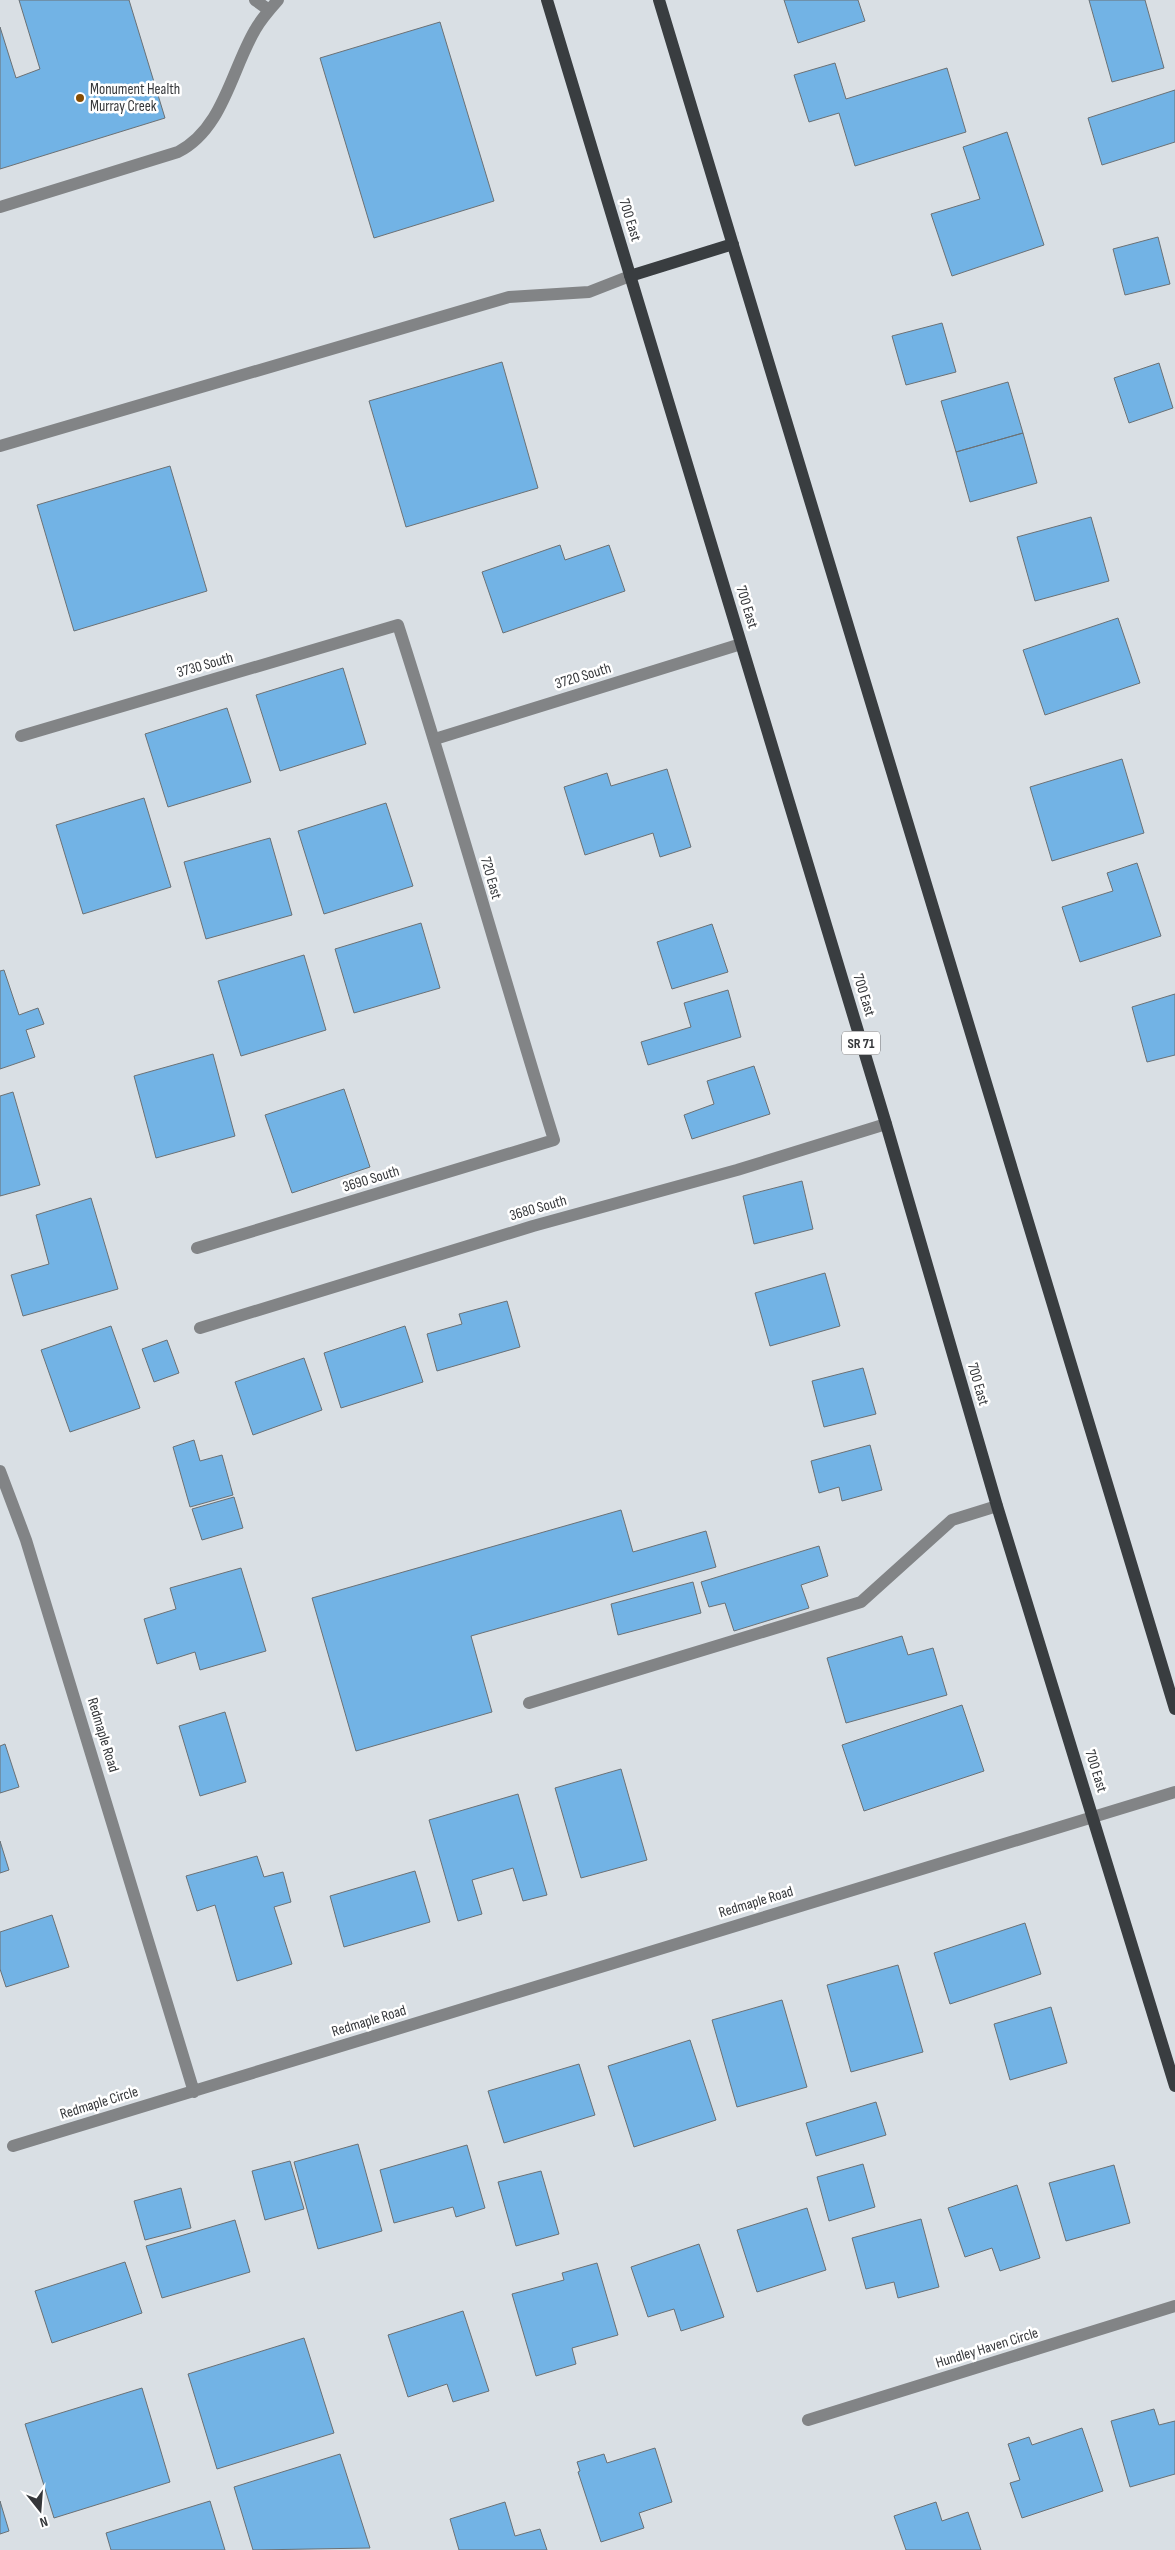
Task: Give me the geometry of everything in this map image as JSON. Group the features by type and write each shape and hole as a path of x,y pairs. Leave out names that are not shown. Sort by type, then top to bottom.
{"main road":[{"name":"700 East","path":"547,0 886,1124 997,1506 1094,1816 1175,2086"},
{"path":"659,0 1175,1709"},
{"path":"630,276 733,244"}],"street":[{"path":"255,0 269,10"},
{"path":"0,206 178,152 192,145 203,135 212,121 254,30 278,0"},
{"path":"0,446 509,297 589,292 630,276"},
{"name":"3730 South","path":"21,736 398,625"},
{"name":"720 East","path":"398,625 435,739 493,941 554,1140"},
{"name":"3720 South","path":"435,739 741,644"},
{"name":"3680 South","path":"200,1328 533,1226 737,1170 886,1124"},
{"name":"3690 South","path":"197,1248 554,1140"},
{"name":"Redmaple Road","path":"0,1471 26,1540 194,2092 1175,1792"},
{"path":"529,1703 861,1602 952,1520 997,1506"},
{"name":"Redmaple Circle","path":"13,2146 194,2092"},
{"name":"Hundley Haven Circle","path":"808,2420 1175,2306"}],"building":[{"name":"Monument Health Murray Creek","path":"19,0 129,0 165,118 0,169 0,27 16,78 40,69"},
{"path":"784,0 858,0 865,21 798,43"},
{"path":"1089,0 1145,0 1164,68 1112,82"},
{"path":"440,22 494,201 374,238 320,58"},
{"path":"835,63 846,99 947,68 966,132 855,166 839,113 809,122 794,75"},
{"path":"1175,90 1175,142 1102,165 1088,118"},
{"path":"1007,132 1044,245 952,276 931,214 980,199 963,147"},
{"path":"1158,237 1170,284 1125,295 1113,249"},
{"path":"942,323 956,372 906,385 892,336"},
{"path":"502,362 538,488 406,527 369,401"},
{"path":"1159,363 1173,408 1129,423 1114,378"},
{"path":"1008,382 1023,433 956,452 941,401"},
{"path":"1023,433 1037,483 970,502 956,452"},
{"path":"170,466 207,591 74,631 37,505"},
{"path":"1091,517 1109,581 1035,601 1017,537"},
{"path":"560,545 565,560 609,545 625,591 503,633 482,572"},
{"path":"1118,618 1140,683 1045,715 1023,650"},
{"path":"343,668 366,744 280,771 256,695"},
{"path":"227,708 251,782 168,807 145,734"},
{"path":"1122,759 1144,833 1052,861 1030,787"},
{"path":"667,769 691,847 660,857 653,833 585,855 564,787 607,773 611,786"},
{"path":"144,798 171,887 83,914 56,825"},
{"path":"386,803 413,886 324,914 298,831"},
{"path":"270,838 292,915 206,939 184,862"},
{"path":"1137,863 1161,936 1080,962 1062,907 1113,891 1107,873"},
{"path":"421,923 440,988 354,1013 335,949"},
{"path":"712,924 728,972 672,989 657,942"},
{"path":"304,955 326,1030 241,1056 218,981"},
{"path":"4,970 19,1015 38,1008 44,1024 26,1030 35,1057 0,1069 0,971"},
{"path":"728,990 741,1037 648,1065 641,1042 691,1027 684,1003"},
{"path":"1175,994 1175,1055 1147,1062 1132,1007"},
{"path":"213,1054 235,1136 156,1158 134,1076"},
{"path":"754,1066 770,1114 692,1139 684,1115 714,1104 707,1081"},
{"path":"344,1089 370,1167 292,1193 265,1115"},
{"path":"13,1092 40,1185 0,1196 0,1096"},
{"path":"802,1181 813,1229 754,1244 743,1196"},
{"path":"91,1198 118,1289 23,1316 11,1275 49,1264 36,1215"},
{"path":"825,1273 840,1326 770,1346 755,1293"},
{"path":"507,1301 520,1347 437,1371 427,1334 462,1324 459,1314"},
{"path":"111,1326 140,1408 70,1432 41,1350"},
{"path":"405,1326 423,1382 341,1408 324,1353"},
{"path":"167,1340 179,1373 154,1382 142,1349"},
{"path":"304,1358 322,1410 253,1435 235,1382"},
{"path":"863,1368 876,1414 824,1427 812,1381"},
{"path":"194,1440 200,1461 222,1455 233,1495 190,1507 173,1447"},
{"path":"870,1445 882,1490 842,1501 839,1487 819,1493 811,1461"},
{"path":"234,1497 243,1528 202,1540 192,1509"},
{"path":"621,1510 633,1552 706,1531 716,1567 471,1636 492,1712 356,1751 312,1598"},
{"path":"819,1546 828,1576 801,1585 809,1608 734,1631 725,1603 709,1607 701,1582"},
{"path":"241,1568 266,1651 200,1670 195,1652 157,1664 144,1619 176,1609 170,1588"},
{"path":"693,1582 701,1613 618,1635 611,1604"},
{"path":"902,1636 908,1655 933,1648 947,1695 846,1723 827,1658"},
{"path":"962,1705 984,1771 864,1811 842,1745"},
{"path":"225,1712 246,1782 200,1796 179,1726"},
{"path":"5,1744 19,1787 0,1793 0,1746"},
{"path":"621,1769 647,1860 581,1878 555,1788"},
{"path":"518,1794 547,1895 523,1901 513,1868 472,1880 482,1914 458,1921 429,1820"},
{"path":"0,1841 9,1870 0,1873"},
{"path":"257,1856 264,1877 283,1872 291,1902 274,1907 292,1964 237,1981 215,1905 197,1911 186,1876"},
{"path":"415,1871 430,1922 344,1947 330,1896"},
{"path":"52,1915 69,1967 6,1987 0,1969 0,1932"},
{"path":"1025,1923 1041,1974 950,2004 934,1953"},
{"path":"898,1965 923,2052 851,2072 827,1985"},
{"path":"782,2000 807,2087 737,2107 712,2020"},
{"path":"1051,2007 1067,2063 1010,2080 994,2024"},
{"path":"690,2040 716,2120 634,2147 608,2066"},
{"path":"579,2064 595,2115 504,2143 488,2091"},
{"path":"876,2102 886,2135 816,2156 806,2123"},
{"path":"358,2144 382,2231 318,2249 294,2162"},
{"path":"467,2145 485,2208 456,2217 453,2207 394,2223 380,2170"},
{"path":"290,2161 304,2209 265,2220 252,2171"},
{"path":"863,2164 875,2207 829,2221 817,2177"},
{"path":"1114,2165 1130,2223 1066,2241 1049,2183"},
{"path":"541,2171 559,2234 516,2246 498,2182"},
{"path":"1017,2185 1040,2258 1000,2271 992,2248 965,2257 948,2208"},
{"path":"181,2188 191,2228 145,2240 134,2201"},
{"path":"807,2208 826,2270 757,2292 737,2230"},
{"path":"921,2219 939,2287 898,2298 894,2282 866,2289 852,2238"},
{"path":"235,2220 250,2272 162,2298 146,2246"},
{"path":"699,2244 724,2317 681,2331 674,2309 648,2317 631,2267"},
{"path":"125,2262 142,2313 52,2343 35,2291"},
{"path":"597,2263 618,2335 572,2348 576,2364 536,2376 512,2294 564,2280 562,2273"},
{"path":"463,2311 489,2391 453,2402 447,2384 408,2397 388,2335"},
{"path":"304,2338 334,2433 217,2469 188,2374"},
{"path":"142,2388 170,2482 54,2518 25,2424"},
{"path":"1154,2409 1159,2425 1175,2421 1175,2474 1130,2487 1111,2421"},
{"path":"1082,2428 1103,2491 1022,2518 1010,2483 1020,2480 1008,2444 1029,2437 1032,2445"},
{"path":"655,2448 672,2502 639,2513 644,2528 601,2542 578,2472 580,2471 577,2462 604,2454 607,2463"},
{"path":"340,2454 370,2548 253,2550 234,2487"},
{"path":"0,2501 9,2531 0,2534"},
{"path":"210,2501 225,2550 111,2550 106,2533"},
{"path":"505,2502 515,2536 540,2529 547,2550 459,2550 450,2519"},
{"path":"936,2502 942,2521 968,2512 981,2550 906,2550 894,2516"}],"place":[{"name":"Monument Health Murray Creek","path":"80,98"}]}
